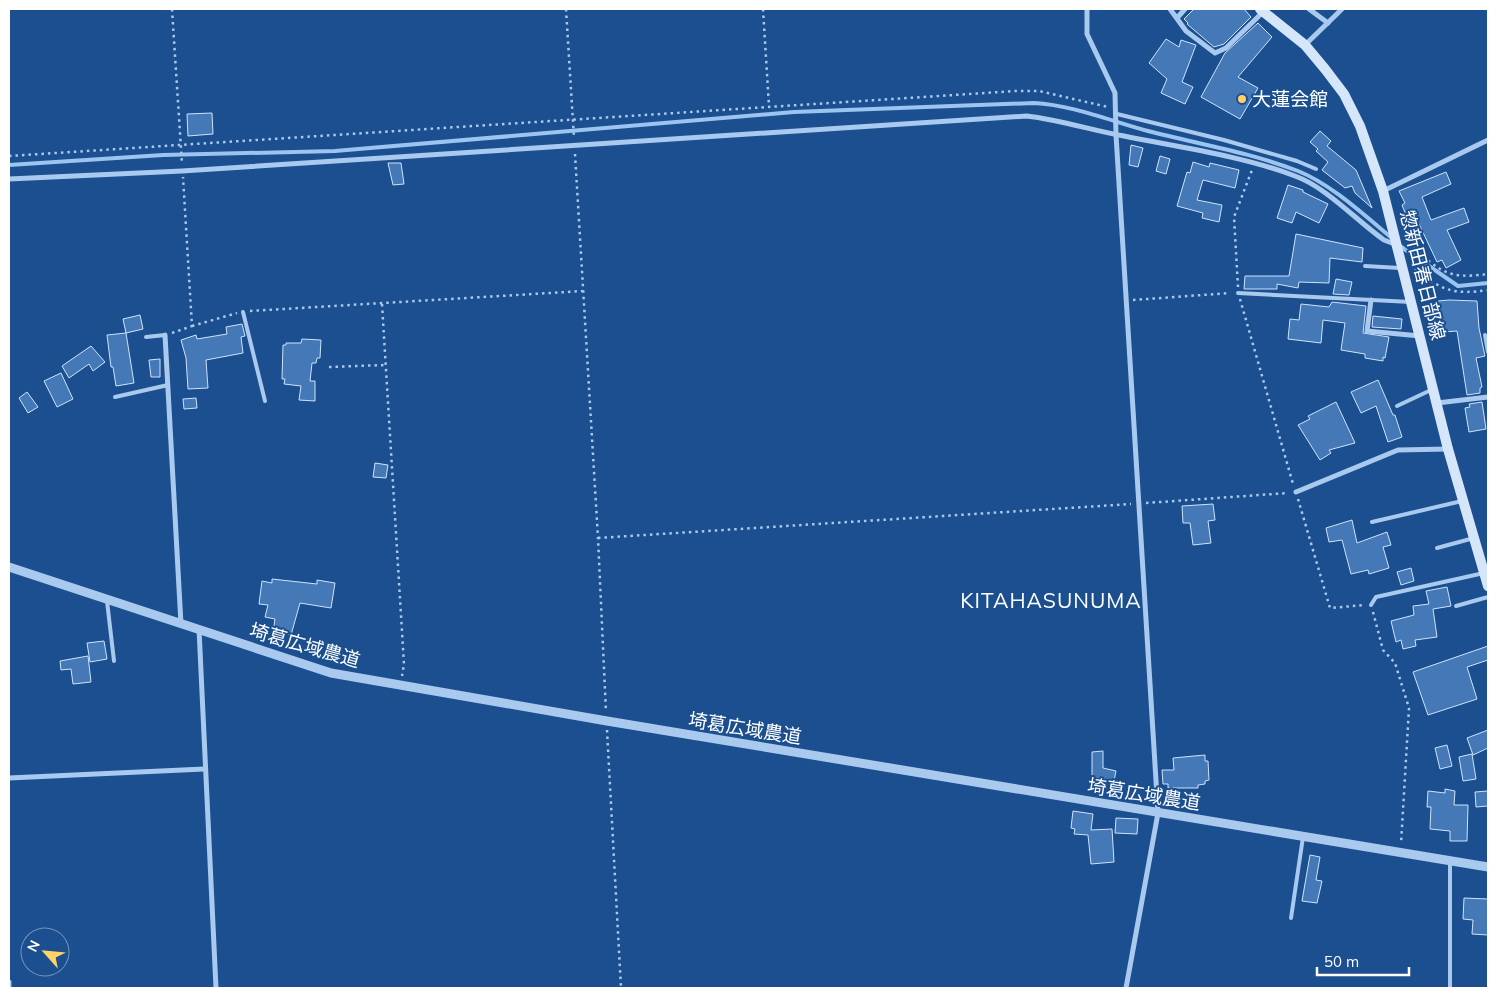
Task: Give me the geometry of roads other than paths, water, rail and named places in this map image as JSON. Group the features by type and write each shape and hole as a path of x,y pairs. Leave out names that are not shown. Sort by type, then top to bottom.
{"main road":[{"name":"惣新田春日部線","path":"1261,10 1305,45 1344,94 1360,126 1383,191 1403,264 1448,449 1488,586"}],"street":[{"path":"1088,9 1087,34 1116,93 1116,135 1158,813 1126,988"},
{"path":"1170,9 1186,31 1215,53 1226,48 1261,10"},
{"path":"1177,18 1185,9"},
{"path":"1310,9 1328,23"},
{"path":"1305,45 1342,9"},
{"path":"9,179 182,171 574,142 1027,116 1055,120 1116,135 1217,154 1296,176 1319,190 1384,240 1396,238"},
{"path":"1383,191 1488,140"},
{"path":"1371,300 1367,331 1420,336"},
{"path":"165,335 181,624"},
{"path":"1438,403 1488,397"},
{"path":"1296,492 1398,450 1448,449"},
{"name":"埼葛広域農道","path":"9,567 331,674 1488,867"},
{"path":"199,629 204,769 216,988"},
{"path":"9,778 204,769"},
{"path":"9,982 9,988"}],"lane":[{"path":"1117,111 1261,150 1316,169"},
{"path":"1365,266 1403,264"},
{"path":"1238,293 1412,302"},
{"path":"244,312 264,401"},
{"path":"146,337 165,335"},
{"path":"1485,335 1488,352"},
{"path":"115,397 168,385"},
{"path":"1397,406 1434,389"},
{"path":"1372,522 1464,501"},
{"path":"1437,548 1474,538"},
{"path":"1370,605 1376,597 1484,573"},
{"path":"1456,606 1488,597"},
{"path":"107,600 114,661"},
{"path":"1291,918 1303,837"},
{"path":"1450,860 1450,988"}],"waterway":[{"path":"9,165 163,155 335,151 794,112 1034,103 1077,110 1148,131 1280,164 1323,184 1393,239"},
{"path":"1400,246 1458,286 1488,283"}],"place":[{"name":"大蓮会館","path":"1242,99"}],"district":[{"name":"KITAHASUNUMA","path":"1051,600"}]}
